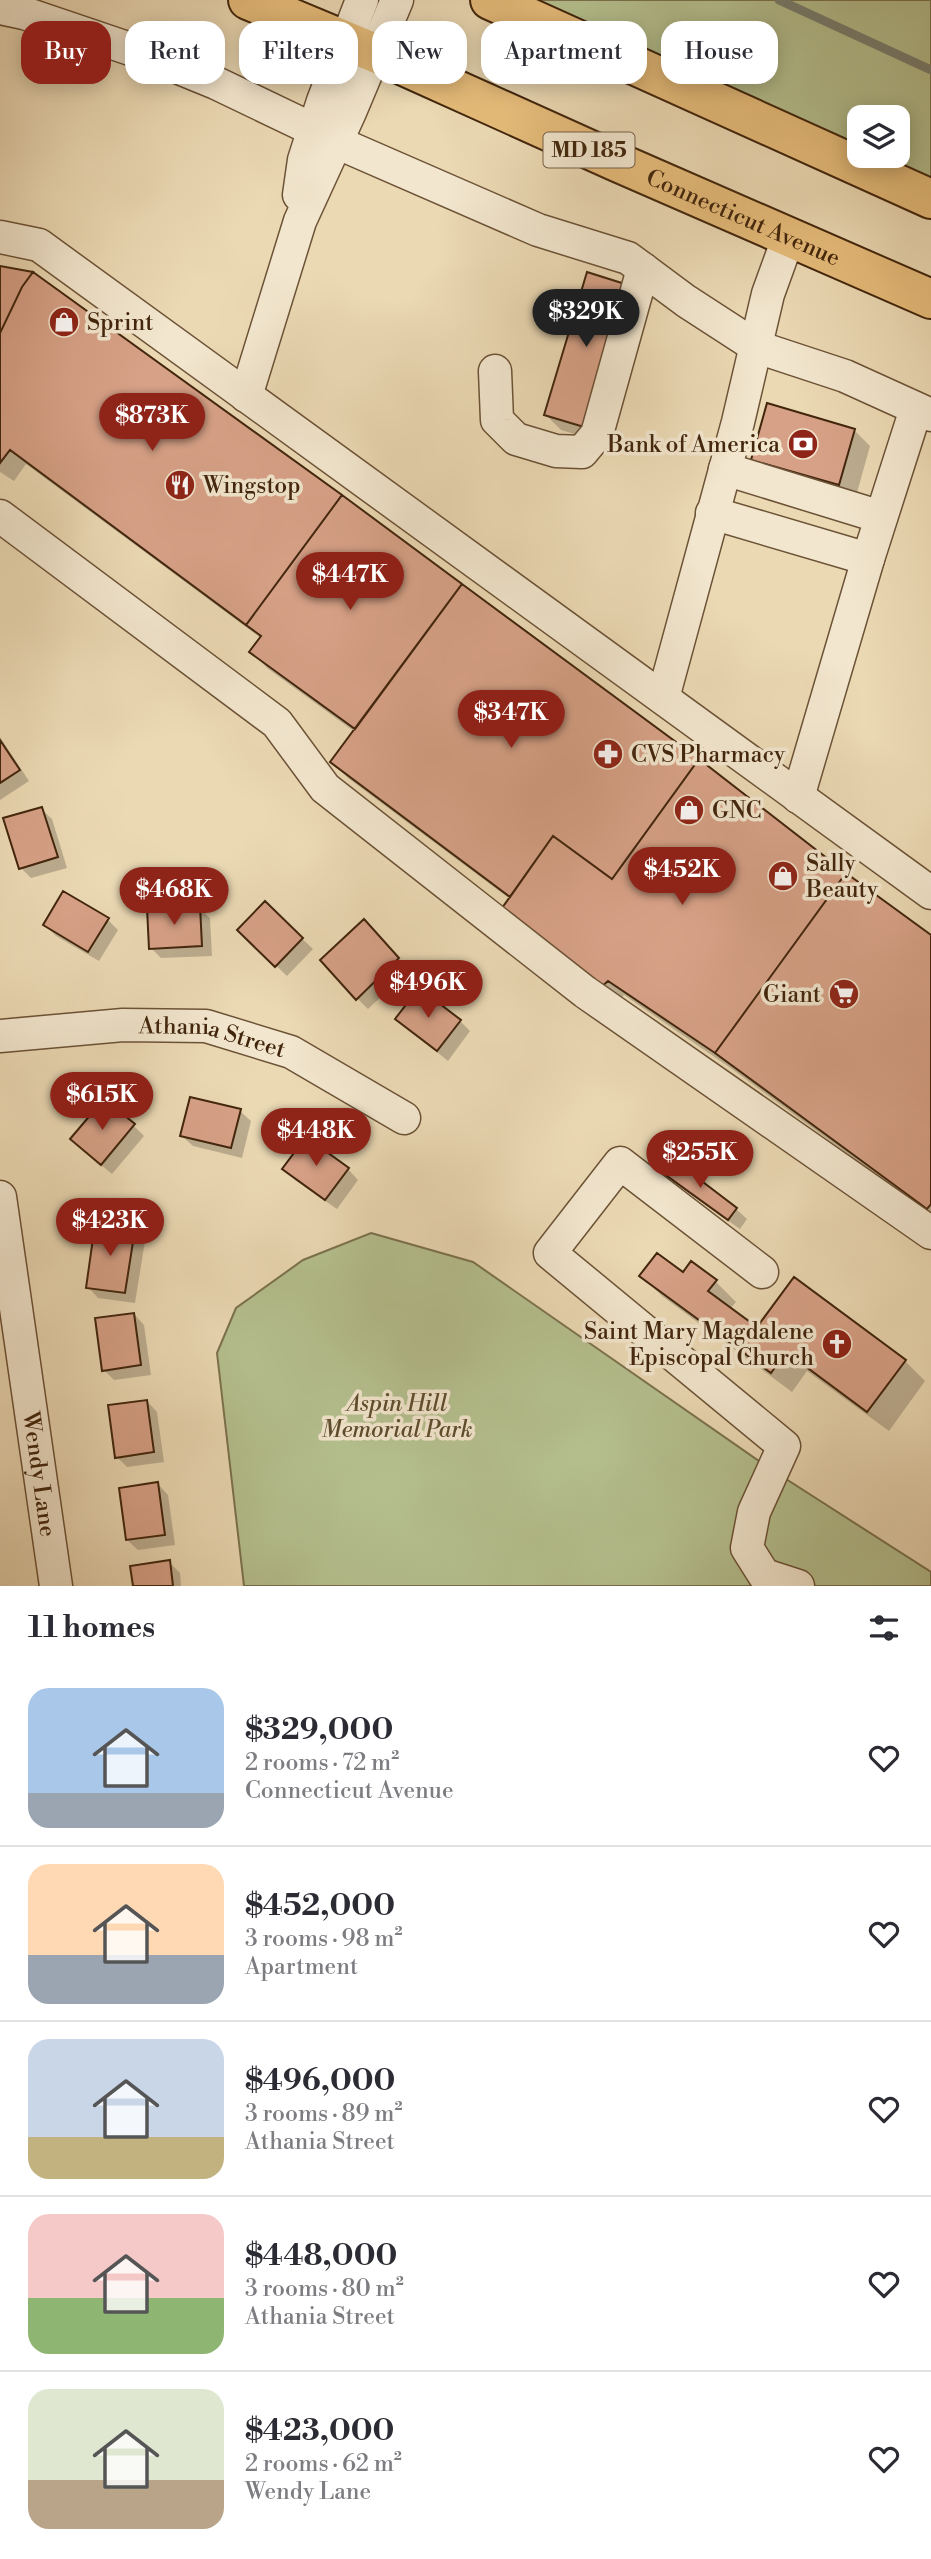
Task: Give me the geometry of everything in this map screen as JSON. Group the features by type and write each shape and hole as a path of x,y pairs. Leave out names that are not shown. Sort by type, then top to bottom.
{"main road":[{"name":"Connecticut Avenue","path":"248,0 361,47 931,299"},
{"path":"490,0 931,199"}],"street":[{"path":"361,47 362,0"},
{"path":"246,396 300,221 298,188 304,160 325,136 361,47 397,0"},
{"path":"0,8 24,13 145,54 216,83 325,136 538,230 628,258 686,301 757,347 845,376 923,412 881,517 798,797"},
{"path":"663,698 757,347 768,294 789,236"},
{"path":"0,237 39,245 931,893"},
{"path":"495,371 497,420 516,439 556,451 582,452 597,434 643,270"},
{"path":"725,469 881,517"},
{"path":"712,513 868,559"},
{"path":"0,516 277,723 325,788 585,992 931,1233"},
{"name":"Athania Street","path":"0,1037 123,1025 206,1026 291,1052 404,1118"},
{"path":"762,1272 620,1163 550,1253 784,1446 754,1511 747,1548 764,1575 798,1586"},
{"name":"Wendy Lane","path":"0,1197 56,1586"}],"green space":[{"path":"490,0 931,0 931,199 862,168 910,168 910,105 847,105 847,161 676,84 778,84 778,21 661,21 661,77 647,71 647,21 537,21"},
{"name":"Aspin Hill Memorial Park","path":"371,1233 473,1262 772,1470 931,1572 931,1586 244,1586 217,1353 236,1308 303,1260"}],"building":[{"path":"0,266 33,272 22,287 0,333"},
{"path":"33,272 342,495 246,625 10,450 0,463 0,333 22,287"},
{"path":"587,272 628,285 584,427 544,415"},
{"name":"Bank of America","path":"767,403 855,429 839,485 751,460"},
{"path":"342,495 462,584 355,729 249,652 261,636 246,625"},
{"path":"462,584 699,759 612,879 553,836 510,897 330,762"},
{"path":"0,740 20,770 0,783"},
{"path":"699,759 846,873 715,1053 608,981 599,989 497,915 553,836 612,879"},
{"path":"42,807 58,857 19,869 3,818"},
{"name":"Giant","path":"846,873 931,935 931,1204 927,1209 715,1053"},
{"path":"63,891 109,918 88,952 43,925"},
{"path":"265,901 303,938 275,967 237,930"},
{"path":"200,906 202,946 149,949 147,908"},
{"path":"364,919 399,958 356,1000 320,960"},
{"path":"419,988 461,1020 437,1051 395,1019"},
{"path":"190,1097 241,1109 231,1148 180,1136"},
{"path":"104,1099 135,1124 101,1165 70,1139"},
{"path":"306,1137 349,1168 325,1200 282,1169"},
{"path":"674,1160 737,1208 728,1220 663,1173"},
{"path":"95,1224 135,1229 125,1293 86,1288"},
{"path":"657,1253 683,1272 691,1261 717,1280 708,1291 757,1327 794,1277 906,1360 867,1412 786,1352 771,1373 639,1276"},
{"path":"134,1313 141,1365 102,1371 95,1318"},
{"path":"147,1400 154,1452 115,1458 108,1405"},
{"path":"158,1482 165,1535 126,1540 119,1488"},
{"path":"170,1560 173,1586 133,1586 130,1566"}],"waterway":[{"path":"779,0 931,70"}],"place":[{"name":"Sprint","path":"64,322"},
{"name":"Bank of America","path":"803,444"},
{"name":"Wingstop","path":"180,485"},
{"name":"CVS Pharmacy","path":"608,754"},
{"name":"GNC","path":"689,810"},
{"name":"Sally Beauty","path":"783,876"},
{"name":"Giant","path":"844,994"},
{"name":"Saint Mary Magdalene Episcopal Church","path":"837,1344"}]}
